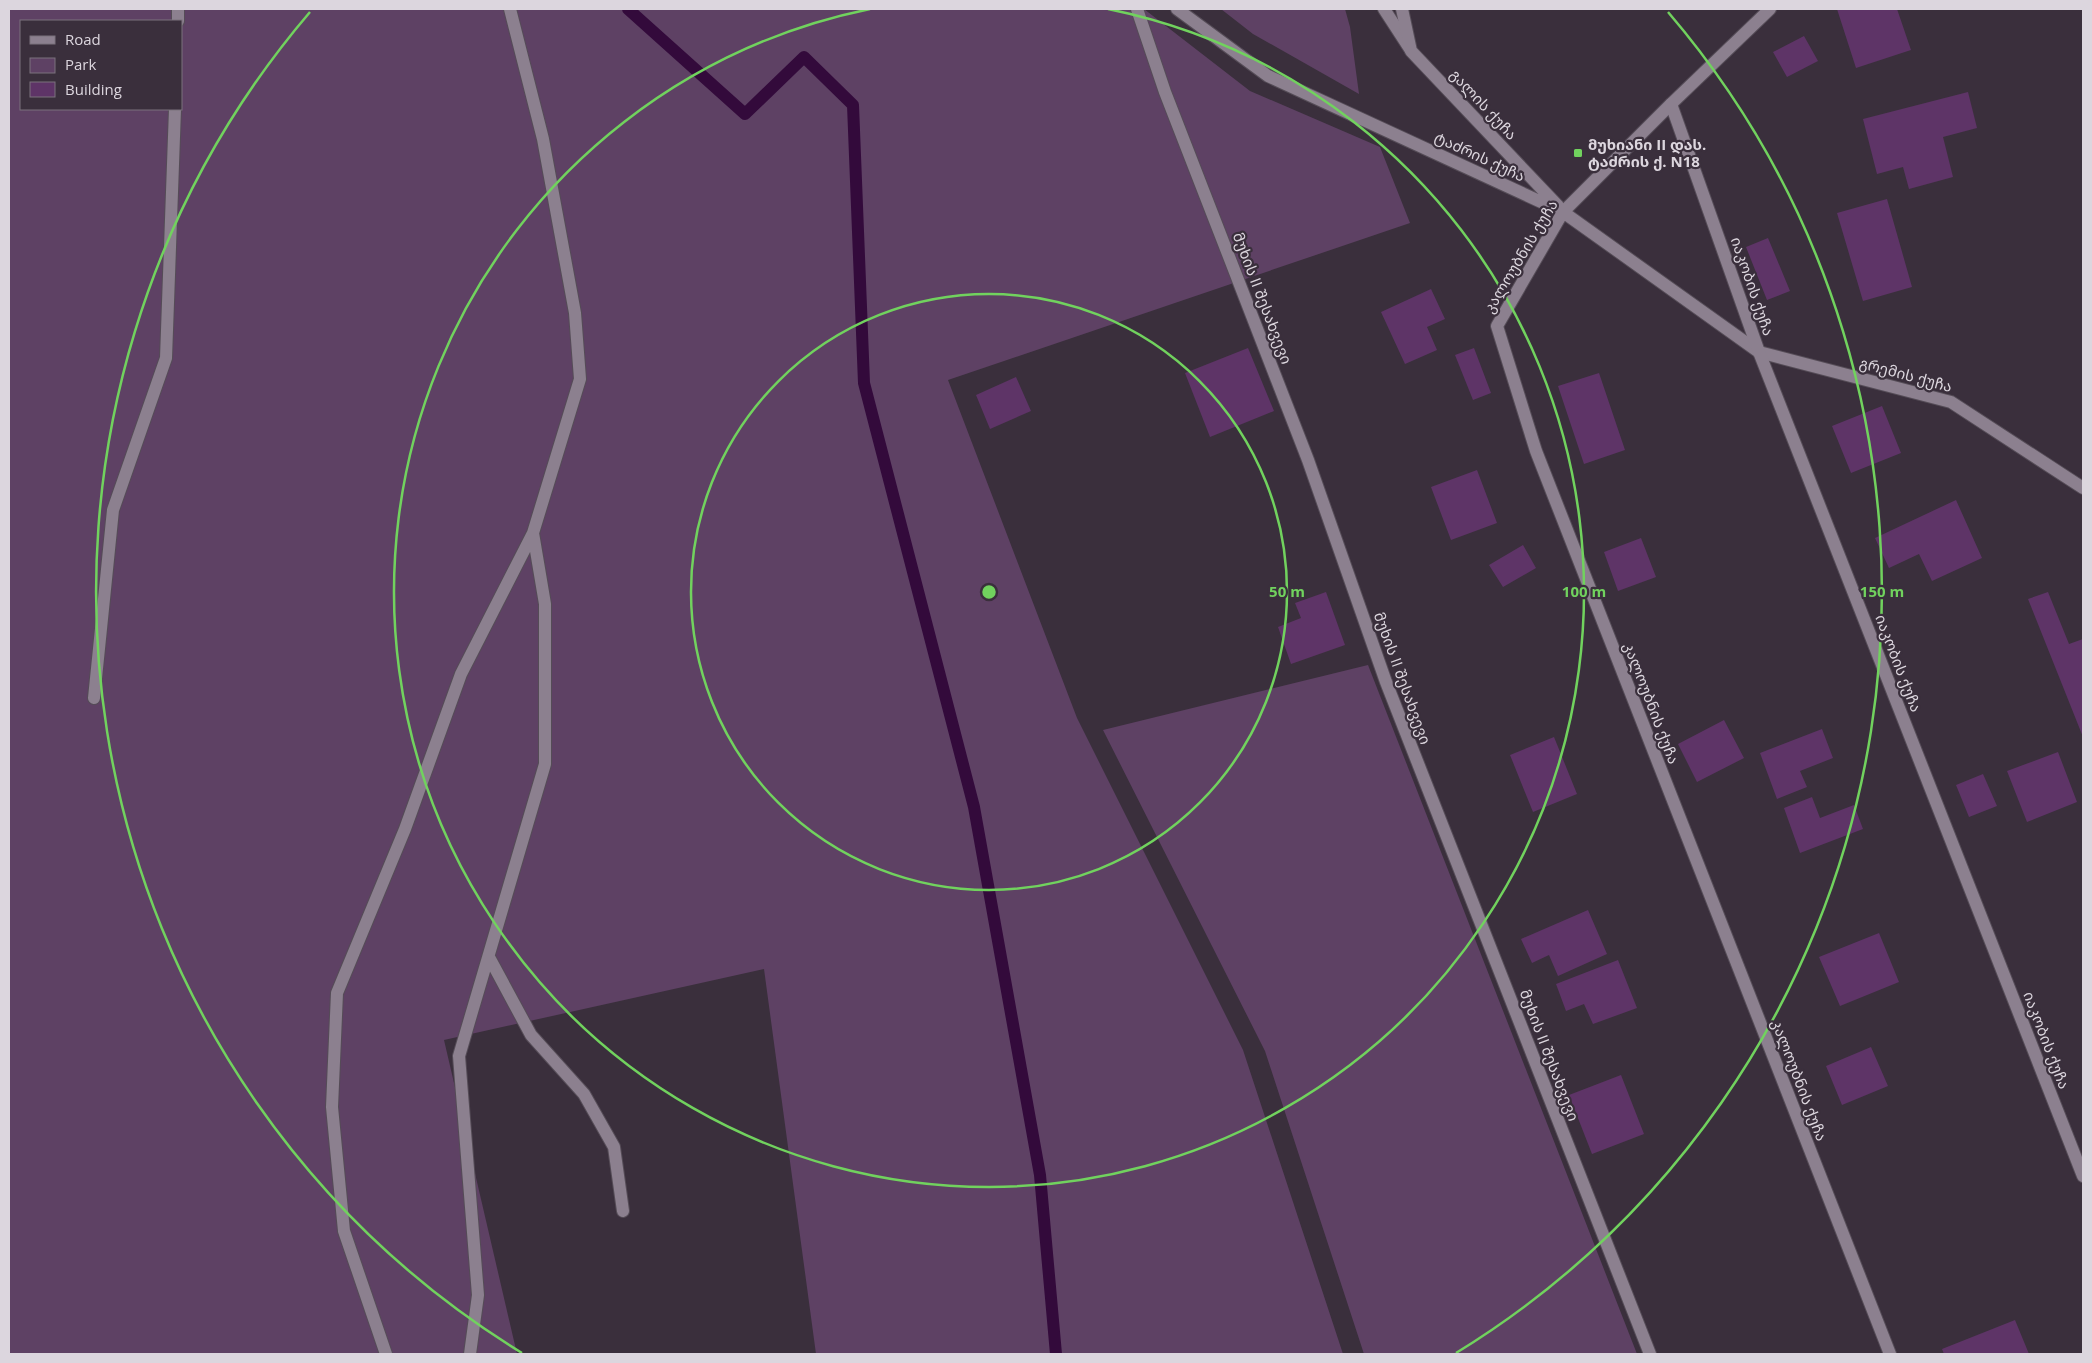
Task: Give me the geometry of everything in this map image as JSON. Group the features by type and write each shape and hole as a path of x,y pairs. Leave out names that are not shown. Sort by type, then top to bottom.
{"street":[{"path":"386,1354 344,1231 332,1107 337,993 406,829 461,674 533,532 580,379 575,312 543,139 510,9"},
{"name":"მუხის II შესახვევი","path":"1137,9 1165,92 1308,460 1386,682 1650,1354"},
{"name":"ტაძრის ქუჩა","path":"1177,9 1268,76 1563,212 1759,352"},
{"name":"გალის ქუჩა","path":"1384,9 1411,51 1563,212"},
{"path":"1402,9 1411,51"},
{"path":"1671,104 1770,9"},
{"name":"კალოუბნის ქუჩა","path":"1671,104 1563,212 1497,326 1536,450 1890,1354"},
{"name":"იაკობის ქუჩა","path":"1671,104 1759,352 2083,1176"},
{"path":"94,698 113,510 166,358 175,110"},
{"name":"გრემის ქუჩა","path":"1759,352 1951,402 2083,488"},
{"path":"470,1354 478,1296 459,1056 546,764 545,604 533,532"},
{"path":"489,957 531,1035 584,1094 614,1147 623,1212"}],"green space":[{"path":"9,9 1144,9 1250,91 1380,147 1410,223 948,380 1077,718 1243,1050 1343,1354 816,1354 764,969 444,1040 517,1354 9,1354"},
{"path":"1221,9 1345,9 1350,27 1359,94 1253,34"},
{"path":"1368,665 1637,1354 1364,1354 1265,1051 1103,730"}],"building":[{"path":"1837,9 1897,9 1911,50 1856,68"},
{"path":"1804,36 1818,61 1787,77 1773,52"},
{"path":"1968,92 1977,128 1943,137 1953,177 1909,189 1903,167 1877,174 1863,119"},
{"path":"1887,199 1912,287 1863,301 1837,213"},
{"path":"1768,238 1790,291 1767,300 1746,247"},
{"path":"1431,289 1445,319 1427,327 1437,350 1405,364 1381,312"},
{"path":"1248,348 1274,411 1210,437 1185,373"},
{"path":"1474,348 1491,393 1473,400 1455,355"},
{"path":"1599,373 1625,450 1584,464 1558,386"},
{"path":"1016,377 1031,411 990,429 976,395"},
{"path":"1882,406 1901,453 1851,473 1832,426"},
{"path":"1477,470 1497,523 1451,540 1431,487"},
{"path":"1956,500 1982,558 1932,581 1919,554 1889,568 1875,538"},
{"path":"1641,538 1656,577 1618,591 1604,552"},
{"path":"1523,545 1536,568 1503,587 1489,565"},
{"path":"1326,592 1345,645 1291,664 1278,627 1301,618 1295,603"},
{"path":"2048,592 2069,644 2083,639 2083,737 2028,599"},
{"path":"1724,720 1744,758 1697,782 1678,744"},
{"path":"1822,729 1833,758 1800,771 1807,787 1777,799 1760,753"},
{"path":"1554,737 1577,794 1533,812 1510,755"},
{"path":"2058,752 2077,802 2027,822 2007,771"},
{"path":"1983,774 1997,806 1969,817 1956,785"},
{"path":"1812,797 1820,818 1854,805 1863,829 1800,853 1784,808"},
{"path":"1588,910 1607,954 1558,976 1549,955 1532,963 1521,939"},
{"path":"1879,933 1899,982 1840,1006 1819,957"},
{"path":"1618,960 1637,1008 1593,1024 1584,1004 1566,1011 1556,984"},
{"path":"1871,1047 1888,1086 1842,1105 1826,1066"},
{"path":"1621,1075 1644,1134 1592,1154 1569,1095"},
{"path":"2015,1320 2029,1354 1944,1354 1942,1349"}],"waterway":[{"path":"628,9 745,114 804,57 853,105 864,383 974,807 1040,1175 1056,1354"}],"place":[{"name":"მუხიანი II დას. ტაძრის ქ. N18","path":"1578,153"}]}
